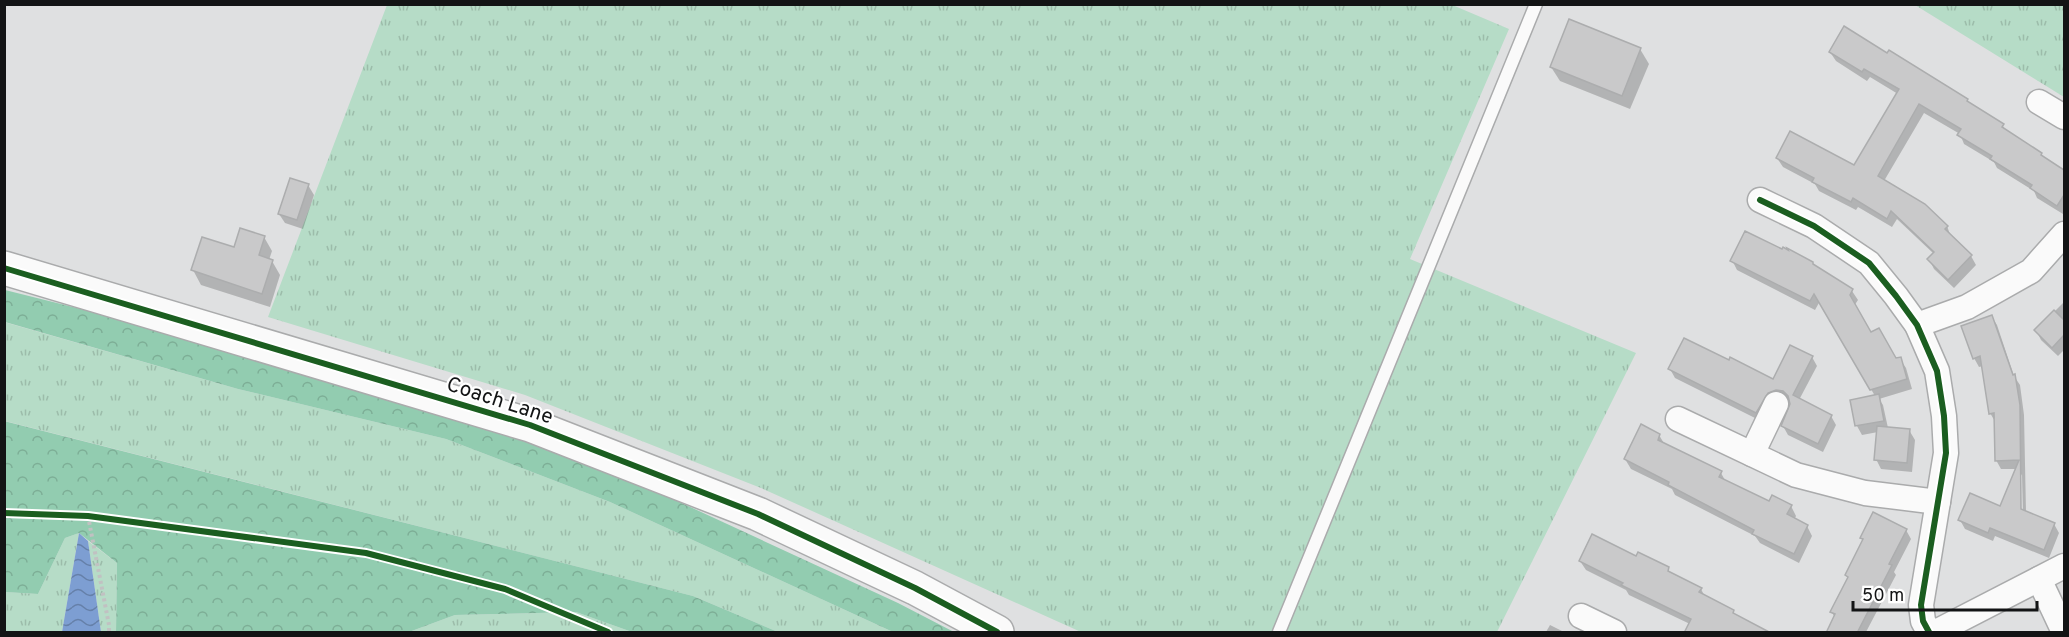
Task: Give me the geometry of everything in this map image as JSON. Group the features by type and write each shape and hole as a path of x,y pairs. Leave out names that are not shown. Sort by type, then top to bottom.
{"street":[{"path":"2039,102 2064,117"},
{"path":"1760,200 1814,226 1869,263 1917,325 1937,371 1944,416 1946,453 1921,604 1923,621 1929,633"},
{"path":"1917,325 1967,307 2031,271 2064,234"},
{"name":"Coach Lane","path":"4,268 530,425 758,514 915,588 997,633"},
{"path":"1752,454 1776,404"},
{"path":"1678,419 1796,475 1865,493 1938,502"},
{"path":"1936,633 2064,566"},
{"path":"2039,579 2064,632"},
{"path":"1581,616 1614,633"}],"lane":[{"path":"1279,633 1536,4"}],"path":[{"path":"88,516 109,633"}],"green space":[{"path":"1450,4 1509,29 1410,259 1636,353 1497,632 1081,632 761,488 525,395 268,317 387,5"},
{"path":"1915,5 2064,5 2064,97"},
{"path":"5,290 201,339 452,414 647,487 898,603 954,632 893,632 610,502 446,439 238,389 5,322"},
{"path":"4,322 238,389 446,439 610,502 893,632 778,632 693,596 5,421"},
{"path":"4,421 693,596 778,632 632,632 576,612 455,615 409,632 116,632 117,563 79,533 65,538 38,594 5,592"},
{"path":"79,533 62,632 5,632 5,592 38,594 65,538"},
{"path":"88,541 117,563 116,632 101,632"},
{"path":"576,612 632,632 409,632 455,615"}],"water":[{"path":"79,533 88,541 101,632 62,632"}],"building":[{"path":"1569,19 1641,48 1622,96 1550,67"},
{"path":"1844,26 1887,53 1889,50 1968,99 1967,101 2004,124 2002,127 2064,170 2064,195 2057,206 2030,188 2032,185 1990,159 1992,156 1957,135 1961,129 1919,104 1878,176 1925,204 1948,226 1945,229 1972,255 1948,280 1927,259 1934,252 1891,211 1887,219 1853,198 1851,202 1812,182 1814,178 1776,158 1790,131 1854,165 1899,89 1864,69 1862,72 1829,52"},
{"path":"290,178 309,184 297,220 278,214"},
{"path":"240,228 265,236 259,255 273,260 262,294 191,270 202,237 234,247"},
{"path":"1745,231 1782,249 1783,247 1788,250 1787,248 1813,262 1853,289 1850,295 1871,332 1879,328 1896,358 1901,357 1907,379 1870,390 1814,294 1810,301 1730,261"},
{"path":"2054,310 2064,320 2064,335 2052,348 2034,330"},
{"path":"1992,315 2013,375 2015,374 2020,405 2021,509 2055,523 2044,550 1990,528 1988,533 1958,520 1970,493 2000,506 2019,460 1995,461 1994,413 1989,414 1980,356 1973,359 1961,326"},
{"path":"1684,338 1729,360 1730,357 1773,379 1790,345 1813,356 1793,395 1832,415 1818,444 1781,426 1790,404 1788,396 1783,391 1776,390 1768,393 1756,413 1668,369"},
{"path":"1879,394 1884,421 1855,426 1850,400"},
{"path":"1641,424 1660,434 1658,440 1722,471 1719,477 1769,501 1772,495 1792,505 1787,514 1808,525 1794,554 1752,534 1754,530 1624,459"},
{"path":"1877,426 1910,429 1907,463 1874,460"},
{"path":"1873,512 1907,529 1889,564 1892,565 1857,633 1826,633 1835,614 1830,612 1848,577 1845,575 1863,539 1860,538"},
{"path":"1592,534 1636,556 1638,552 1669,567 1668,571 1702,588 1699,592 1771,633 1684,633 1691,619 1621,585 1623,583 1579,561"}],"cycle path":[{"path":"1760,200 1814,226 1869,263 1917,325 1937,371 1944,416 1946,453 1921,605 1923,621 1929,632"},
{"path":"4,268 530,425 758,514 915,588 997,632"},
{"path":"4,513 88,516 366,553 505,589 608,632"}]}
